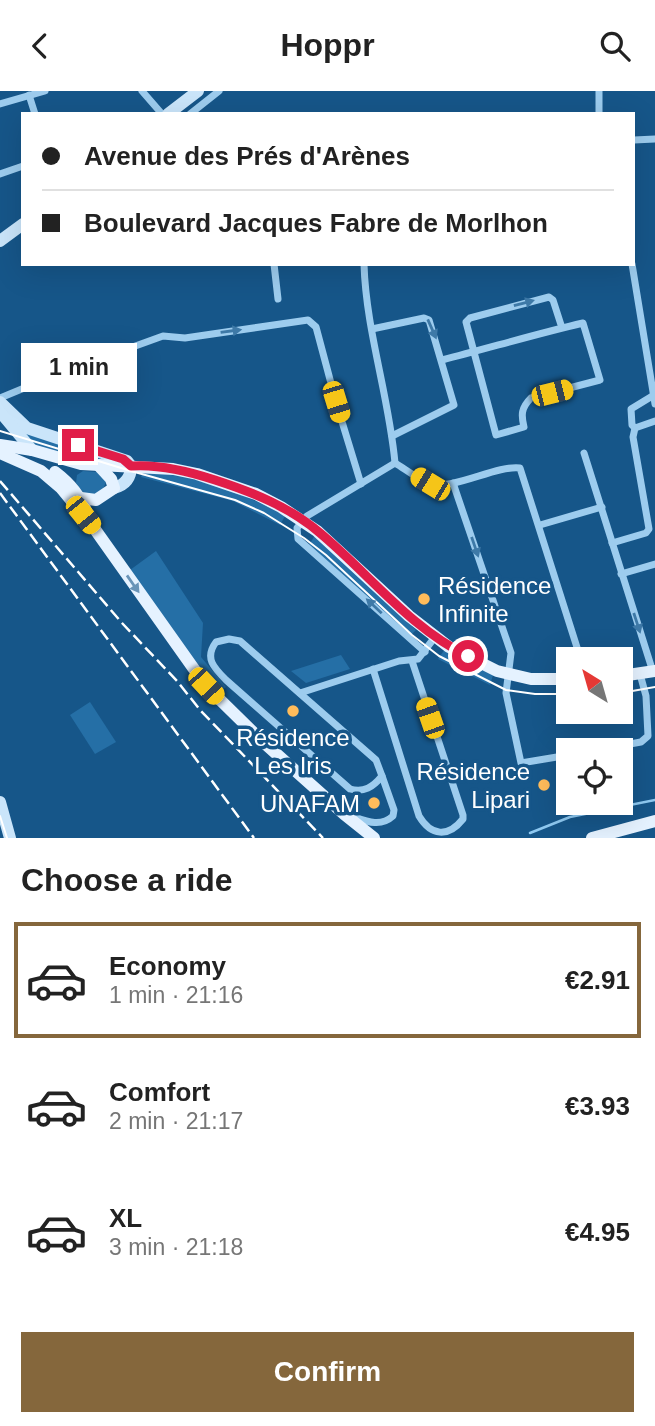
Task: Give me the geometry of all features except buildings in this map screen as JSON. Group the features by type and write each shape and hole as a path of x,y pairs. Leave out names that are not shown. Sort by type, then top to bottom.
{"main road":[{"path":"0,445 32,450 81,464 173,469 197,474 256,495 303,520 317,531 449,647 496,671 531,679 556,679"},
{"path":"32,450 81,498 94,528"},
{"path":"0,453 28,464 50,477 94,528 206,686 262,741 374,838"},
{"path":"70,485 71,472 81,464"},
{"path":"81,498 85,501 96,500 114,488 111,479 99,466"},
{"path":"592,838 655,821"}],"street":[{"path":"0,104 17,95 45,91"},
{"path":"142,91 160,112"},
{"path":"171,112 198,91"},
{"path":"193,112 219,91"},
{"path":"599,91 599,112"},
{"path":"29,95 34,112"},
{"path":"635,140 655,139"},
{"path":"0,174 21,167"},
{"path":"0,241 21,225"},
{"path":"274,266 278,299"},
{"path":"364,266 395,463"},
{"path":"632,266 655,404"},
{"path":"442,360 473,352 562,328 583,323 600,380 531,398 525,404 521,415 524,428 496,435 473,352 467,320 546,297 552,299 562,328"},
{"path":"372,329 427,319 431,322 454,405 392,436"},
{"path":"114,488 124,484 130,476 131,466 123,459 27,428 0,400 163,335 185,338 307,320 316,327 361,484"},
{"path":"612,543 649,530 633,437 635,428 632,425 631,409 654,395"},
{"path":"0,411 32,450"},
{"path":"635,428 655,421"},
{"path":"584,453 650,673 646,696 648,736 633,743"},
{"path":"395,463 303,520 298,528 299,541 330,565 425,652"},
{"path":"395,463 430,484 453,483 517,467 526,470 537,522 577,647"},
{"path":"453,483 511,653 506,694 521,763 556,757"},
{"path":"540,525 602,507"},
{"path":"621,574 655,564"},
{"path":"300,693 399,661 412,661 425,652 435,637"},
{"path":"344,814 379,823 393,816 394,810 382,776 376,760 240,641 224,639 214,645 210,659 216,670 350,789 362,791 382,776"},
{"path":"373,669 419,816 426,828 441,833 458,826 463,815 412,661"},
{"path":"0,802 10,838"}],"shaded area":[{"path":"20,429 120,460 81,459 33,445"},
{"path":"83,471 97,472 106,482 101,494 86,496 76,483 77,475"},
{"path":"143,472 216,486 285,516 280,525 233,501 141,477"},
{"path":"315,535 416,630 410,636 309,545"},
{"path":"156,551 203,623 201,657 226,687 219,693 130,570"},
{"path":"445,649 493,675 490,685 438,659"},
{"path":"341,655 350,669 306,683 291,671"},
{"path":"90,702 116,742 95,754 70,715"}],"waterway":[{"path":"530,833 570,817 655,800"}],"tram line":[{"path":"0,431 235,500 264,513 326,555 412,635 439,656 506,690 556,694"},
{"path":"634,691 655,687"},
{"path":"0,816 7,838"}],"railway":[{"path":"0,481 201,711 323,838"},
{"path":"0,493 254,838"}],"place":[{"name":"Résidence Infinite","path":"424,599"},
{"name":"Résidence Les Iris","path":"293,711"},
{"name":"Résidence Lipari","path":"544,785"},
{"name":"UNAFAM","path":"374,803"}],"route":[{"path":"78,445 123,459 131,466 197,474 281,507 317,531 435,637 468,656"}]}
